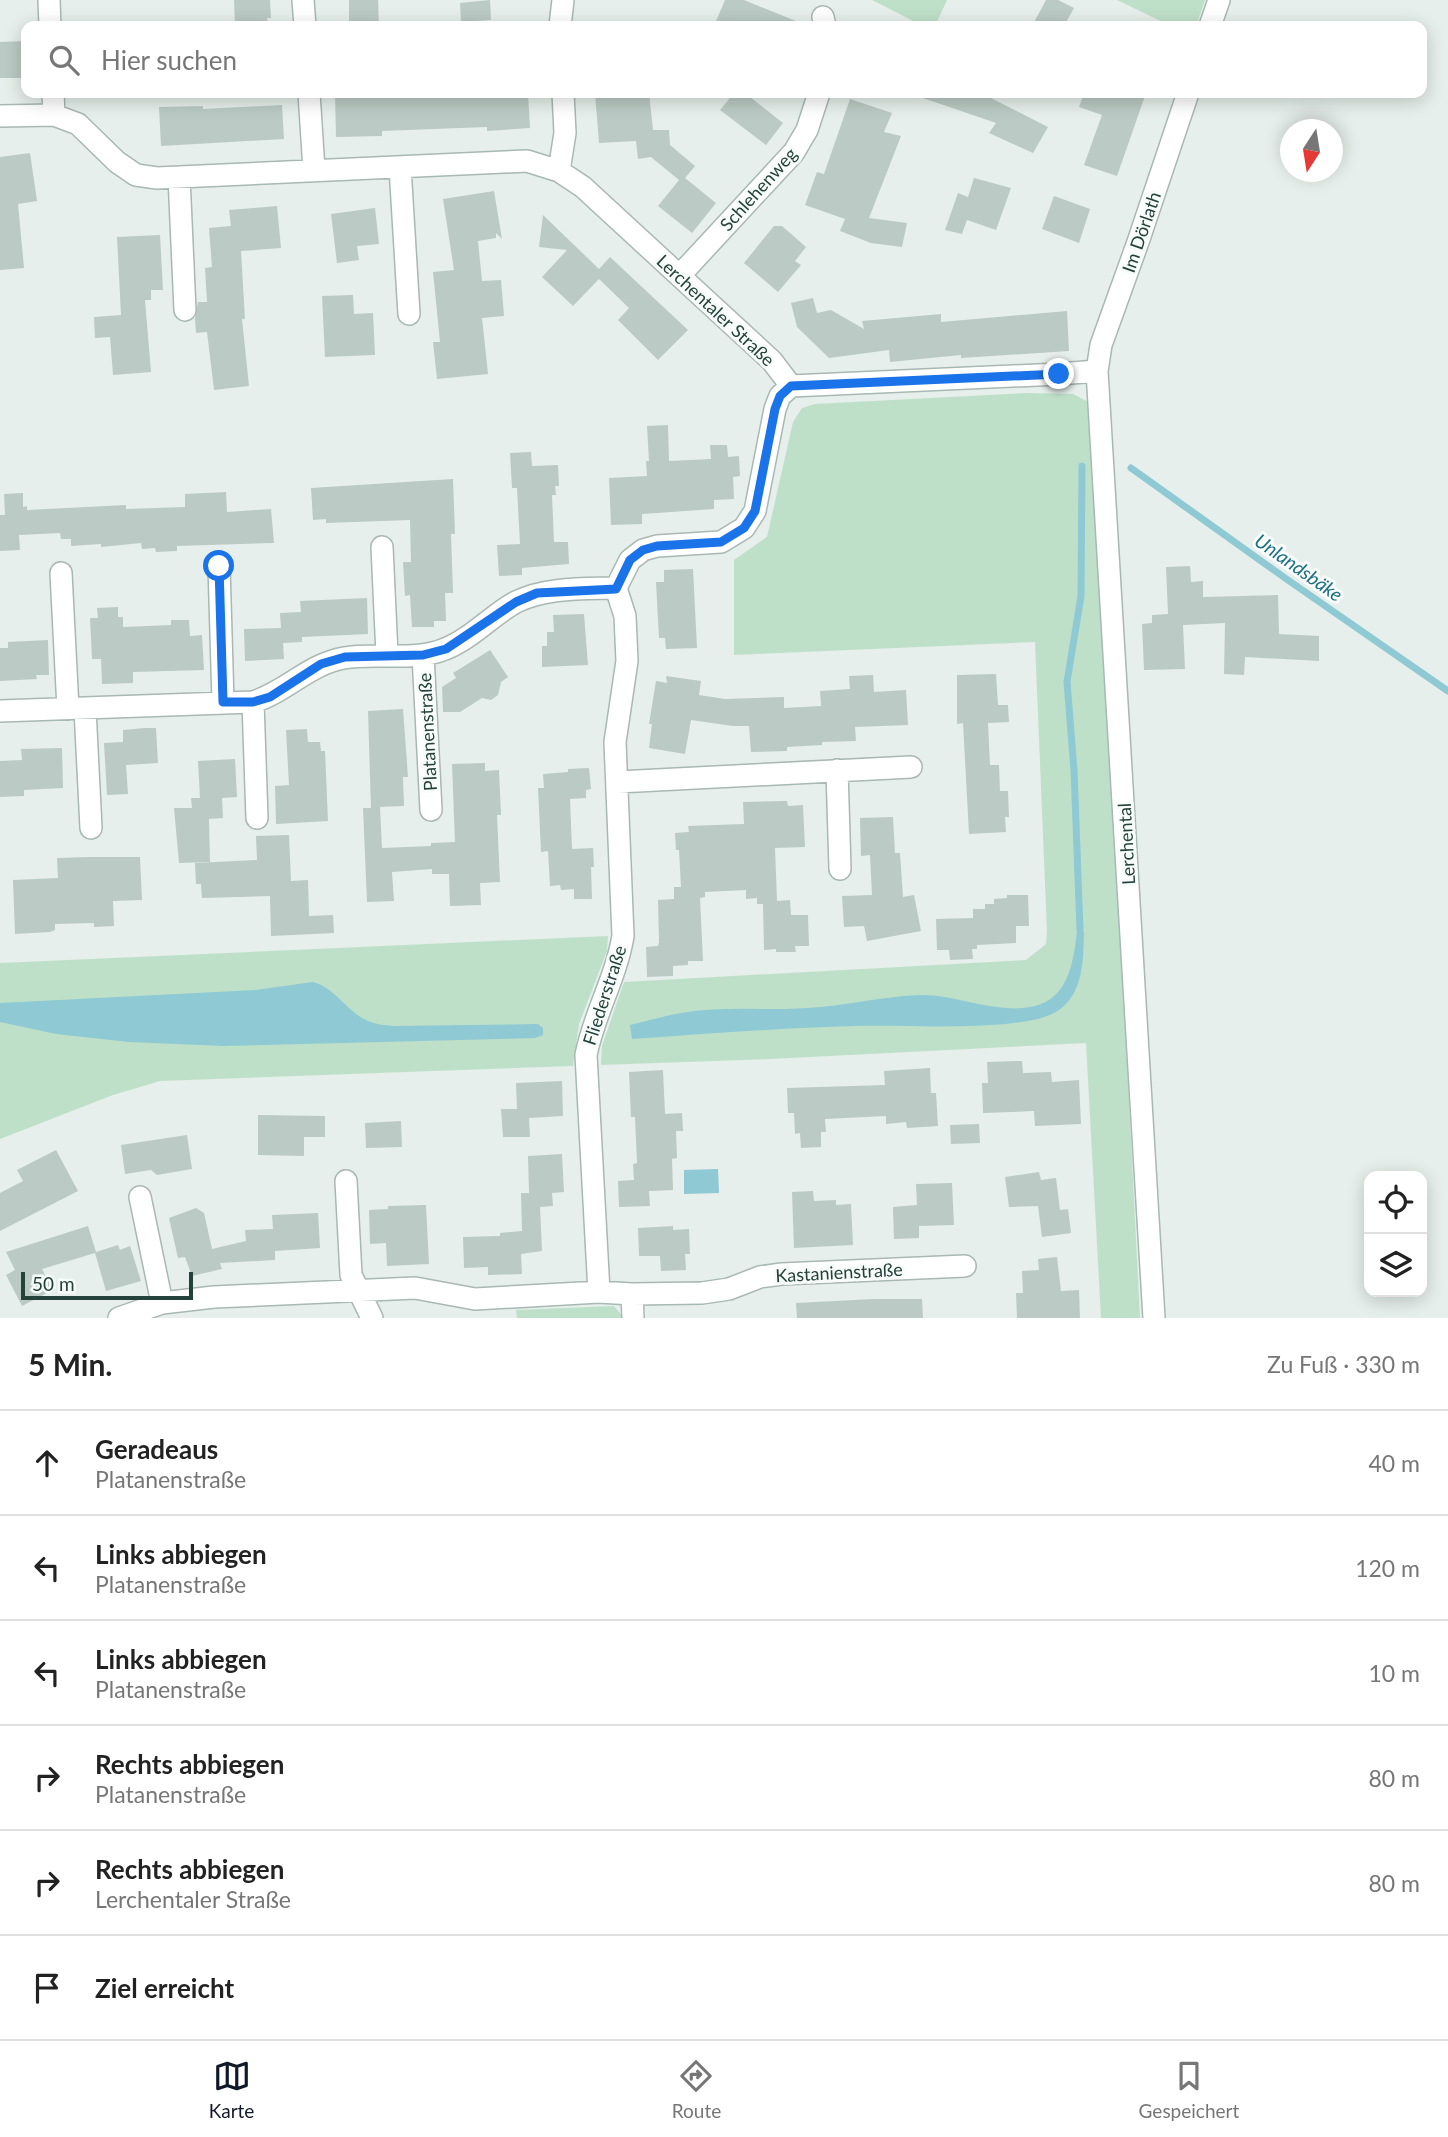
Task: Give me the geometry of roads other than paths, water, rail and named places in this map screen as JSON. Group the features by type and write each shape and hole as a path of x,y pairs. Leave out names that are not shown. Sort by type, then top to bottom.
{"street":[{"path":"49,0 50,21"},
{"path":"303,0 305,21"},
{"path":"561,21 563,0"},
{"path":"1212,21 1219,0"},
{"path":"53,98 54,115"},
{"path":"309,98 314,170"},
{"path":"559,171 565,132 563,98"},
{"name":"Schlehenweg","path":"680,275 794,152 807,130 817,98"},
{"name":"Im Dörlath","path":"1097,371 1101,345 1139,242 1186,98"},
{"name":"Lerchentaler Straße","path":"0,116 54,115 78,124 117,162 136,175 179,177 527,162 559,171 583,187 680,275 772,361 791,386"},
{"path":"400,167 410,314"},
{"path":"179,177 185,310"},
{"path":"616,589 630,560 643,550 657,546 721,542 744,528 755,511 775,409 780,396 791,386 1097,371"},
{"name":"Lerchental","path":"1097,371 1154,1318"},
{"path":"382,547 387,655"},
{"path":"219,566 223,702"},
{"path":"61,573 91,828"},
{"name":"Platanenstraße","path":"0,711 253,702 270,697 321,664 345,657 423,655 446,649 516,602 537,593 616,589"},
{"name":"Fliederstraße","path":"599,1292 586,1055 589,1037 620,953 623,936 615,742 627,661 625,616 616,589"},
{"name":"Platanenstraße","path":"423,655 430,810"},
{"path":"253,702 257,818"},
{"path":"618,782 911,767"},
{"path":"837,770 840,869"},
{"path":"346,1181 351,1275 372,1318"},
{"path":"140,1198 162,1303"},
{"name":"Kastanienstraße","path":"119,1318 162,1303 214,1297 415,1288 475,1299 599,1292 702,1293 729,1289 760,1277 782,1274 965,1266"},
{"path":"632,1294 633,1318"}],"water":[{"path":"1077,931 1084,932 1084,943 1078,985 1067,1003 1043,1017 992,1025 826,1027 632,1039 630,1025 698,1011 833,1006 920,995 996,1007 1026,1008 1051,999 1058,992 1069,973"},
{"path":"313,982 328,989 357,1015 378,1024 538,1024 543,1028 543,1035 535,1038 224,1046 129,1042 56,1034 0,1022 0,1003 255,990"},
{"path":"718,1169 719,1193 684,1194 684,1170"}],"waterway":[{"path":"1080,930 1074,770 1067,682 1081,596 1082,466"},
{"name":"Unlandsbäke","path":"1131,468 1448,691"}]}
